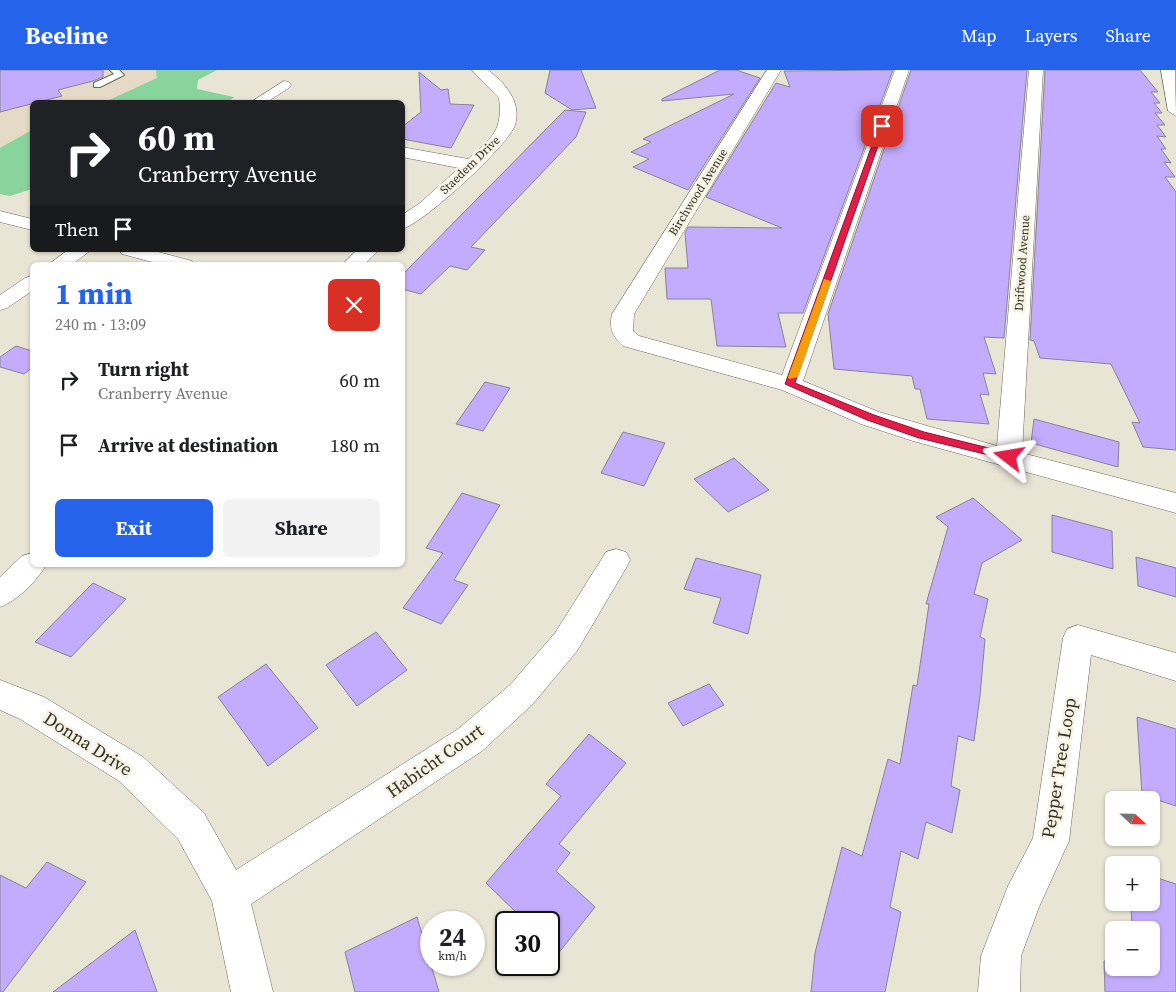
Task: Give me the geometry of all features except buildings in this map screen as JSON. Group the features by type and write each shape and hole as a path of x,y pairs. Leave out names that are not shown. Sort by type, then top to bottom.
{"street":[{"name":"Staedem Drive","path":"405,222 426,207 499,140 506,125 508,111 506,97 492,80 479,70"},
{"name":"Birchwood Avenue","path":"774,70 623,314 620,326 621,333 630,341 790,384"},
{"path":"902,70 790,384 870,418 922,435 1176,503"},
{"name":"Driftwood Avenue","path":"1009,457 1036,70"},
{"path":"1168,70 1176,111"},
{"path":"261,100 284,85"},
{"path":"405,153 472,165"},
{"path":"0,216 30,224"},
{"path":"62,262 77,252"},
{"path":"136,252 174,262"},
{"path":"355,262 367,252"},
{"path":"0,304 30,283"},
{"name":"Habicht Court","path":"230,896 470,740 521,696 566,642 616,560"},
{"path":"0,595 30,566"},
{"name":"Pepper Tree Loop","path":"999,992 1001,956 1022,900 1051,841 1078,638 1176,667"},
{"name":"Donna Drive","path":"0,695 32,708 131,769 191,826 230,896 252,992"}],"lane":[{"path":"97,85 120,75 114,70"}],"shaded area":[{"path":"0,70 213,70 156,100 30,100 30,168 0,184"}],"green space":[{"path":"156,70 217,70 198,80 197,89 234,97 230,100 109,100 157,78"},
{"path":"30,131 30,190 10,196 0,194 0,148"}],"slow traffic":[{"path":"793,377 827,281"}],"route":[{"path":"882,126 790,384 870,418 922,435 1009,457"}]}
